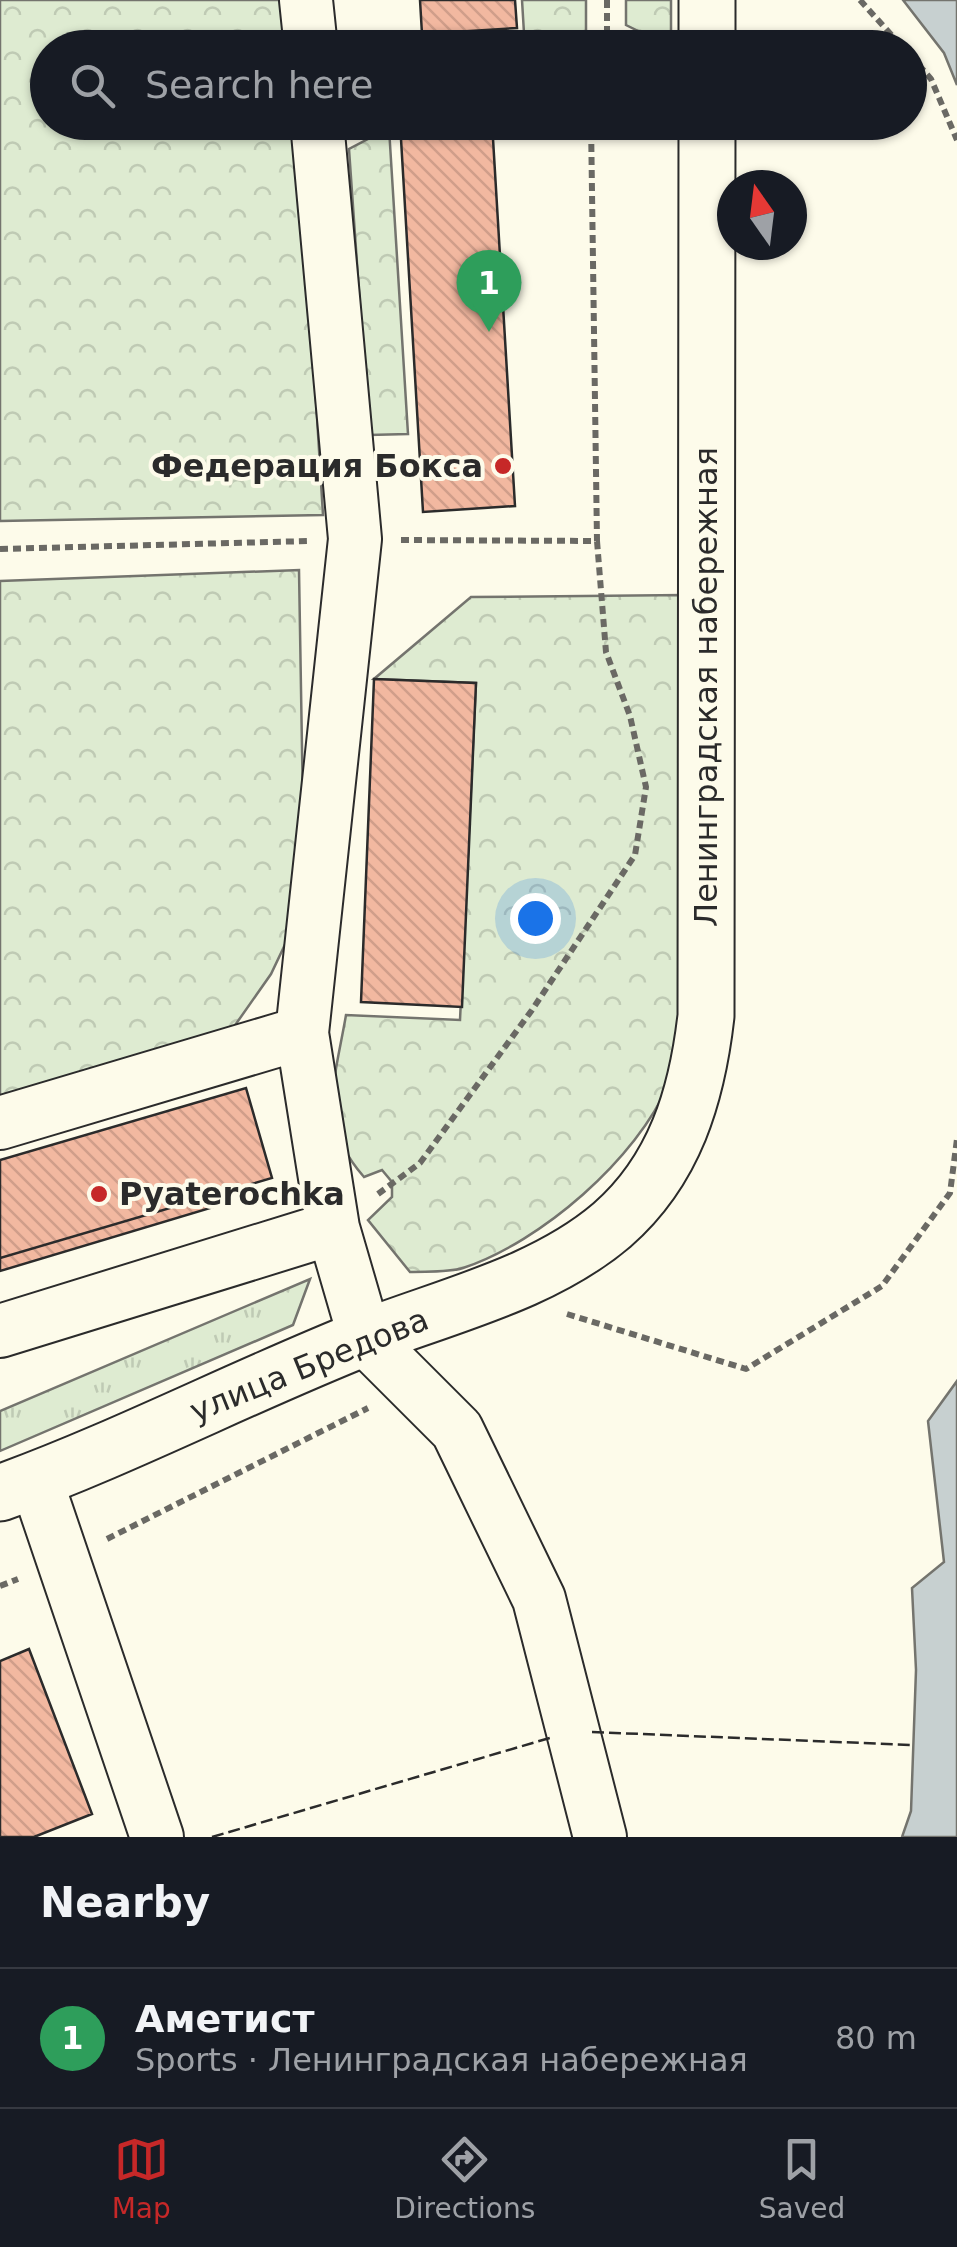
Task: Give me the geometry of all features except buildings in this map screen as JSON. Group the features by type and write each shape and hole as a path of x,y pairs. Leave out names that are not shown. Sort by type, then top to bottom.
{"main road":[{"path":"706,30 707,0"},
{"name":"Ленинградская набережная","path":"612,1224 653,1178 682,1125 699,1077 706,1016 706,140"},
{"name":"улица Бредова","path":"18,1486 365,1338 481,1297 572,1252 612,1224"}],"lane":[{"path":"306,0 309,30"},
{"path":"320,140 354,540 302,1033 334,1228 365,1338 458,1430 539,1599 600,1837"},
{"path":"0,1124 302,1033"},
{"path":"0,1330 334,1228"},
{"path":"18,1486 64,1561 157,1837"}],"path":[{"path":"607,0 608,30"},
{"path":"860,0 887,30"},
{"path":"927,74 957,140"},
{"path":"334,1228 420,1163 532,1010 634,855 646,788 630,716 606,652 598,541 591,140"},
{"path":"0,550 354,540 598,541"},
{"path":"577,1300 561,1312 746,1369 882,1286 950,1194 957,1139"},
{"path":"64,1561 413,1386"}],"green space":[{"path":"0,0 292,0 294,30 30,30 30,140 300,140 323,515 0,521"},
{"path":"522,0 586,0 586,30 524,30"},
{"path":"626,0 671,0 671,30 636,30 626,25"},
{"path":"366,140 390,140 408,434 369,435 349,149"},
{"path":"299,570 303,807 299,915 271,974 231,1031 0,1099 0,581"},
{"path":"684,595 680,992 677,1050 669,1083 634,1140 610,1168 554,1218 524,1239 463,1268 410,1272 368,1220 392,1197 392,1182 382,1170 364,1177 349,1157 334,1119 334,1081 346,1015 460,1020 476,683 374,679 471,597"},
{"path":"310,1279 293,1325 0,1451 0,1411"}],"shaded area":[{"path":"903,0 957,0 957,85 944,53"},
{"path":"957,1381 957,1837 902,1837 911,1811 916,1670 912,1588 944,1562 928,1421"}],"fence":[{"path":"592,1732 912,1745"},
{"path":"212,1837 553,1737"}],"place":[{"name":"Аметист","path":"489,332"},
{"name":"Федерация Бокса","path":"503,466"},
{"name":"Pyaterochka","path":"99,1194"}]}
